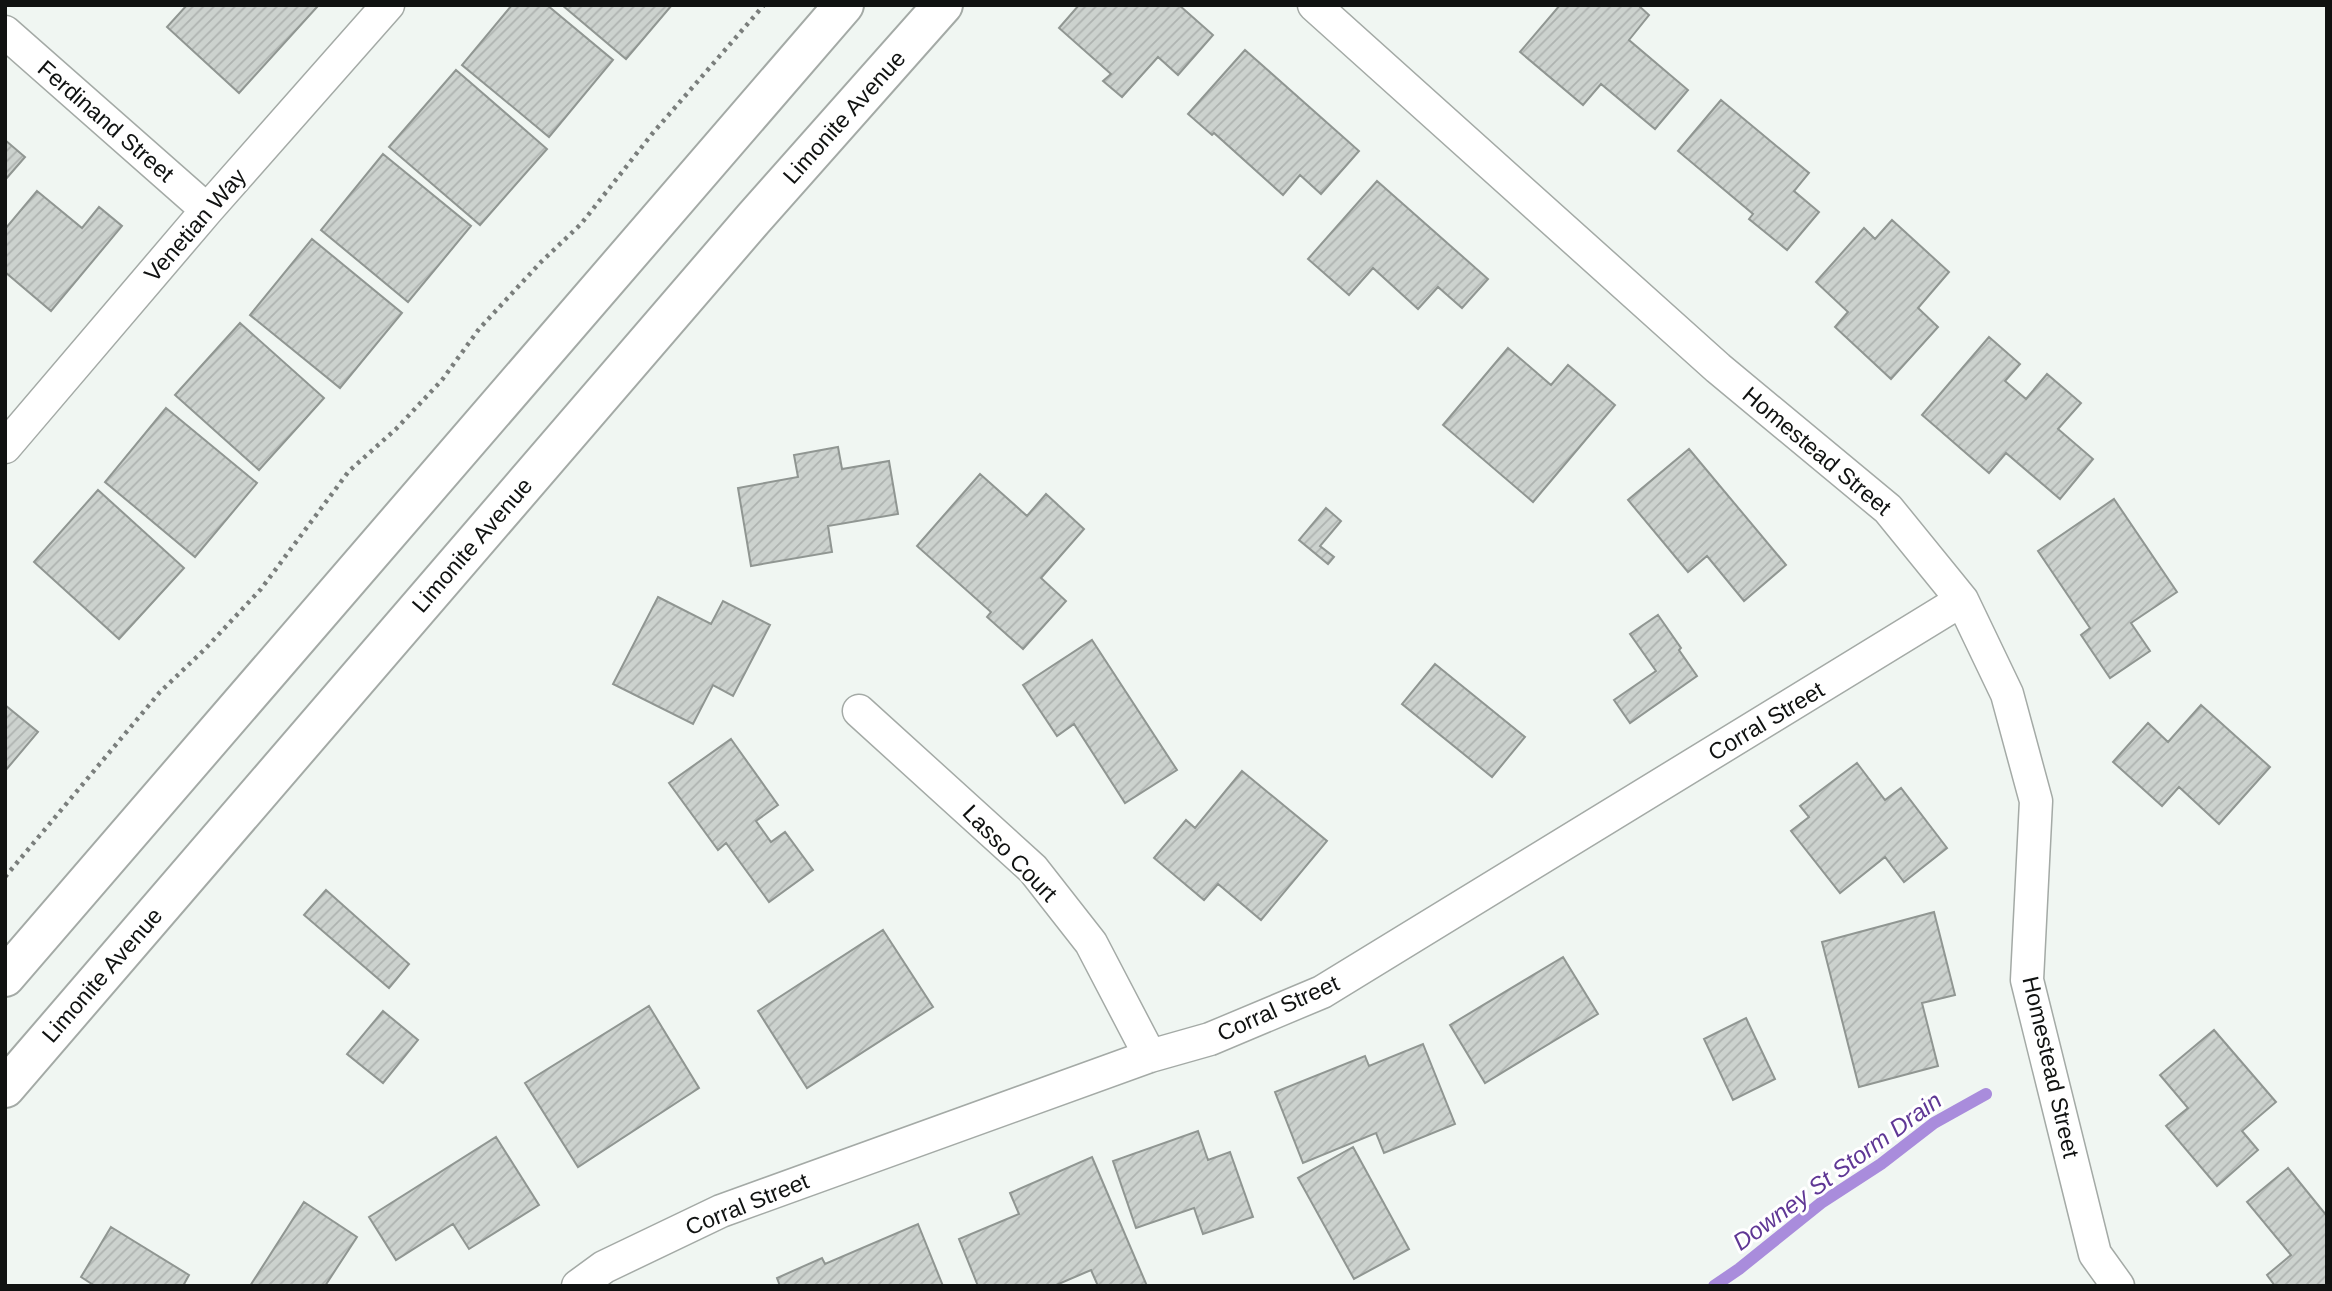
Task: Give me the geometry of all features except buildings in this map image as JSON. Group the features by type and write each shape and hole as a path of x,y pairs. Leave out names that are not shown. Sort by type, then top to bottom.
{"main road":[{"path":"5,978 844,5"},
{"name":"Limonite Avenue","path":"5,1088 754,218 943,5"}],"street":[{"name":"Venetian Way","path":"5,447 207,210 388,5"},
{"name":"Homestead Street","path":"1314,5 1718,368 1888,509 1962,600 2007,694 2036,802 2027,980 2095,1254 2118,1286"},
{"name":"Ferdinand Street","path":"5,32 207,210"},
{"name":"Corral Street","path":"578,1286 604,1267 721,1211 1150,1056 1210,1039 1322,992 1962,600"},
{"name":"Lasso Court","path":"859,711 1033,869 1091,943 1150,1056"}],"path":[{"path":"5,877 160,692 261,589 349,471 396,429 442,380 479,329 540,263 582,224 652,134 764,5"}],"waterway":[{"name":"Downey St Storm Drain","path":"1714,1286 1821,1203 1881,1164 1934,1123 1986,1094"}]}
